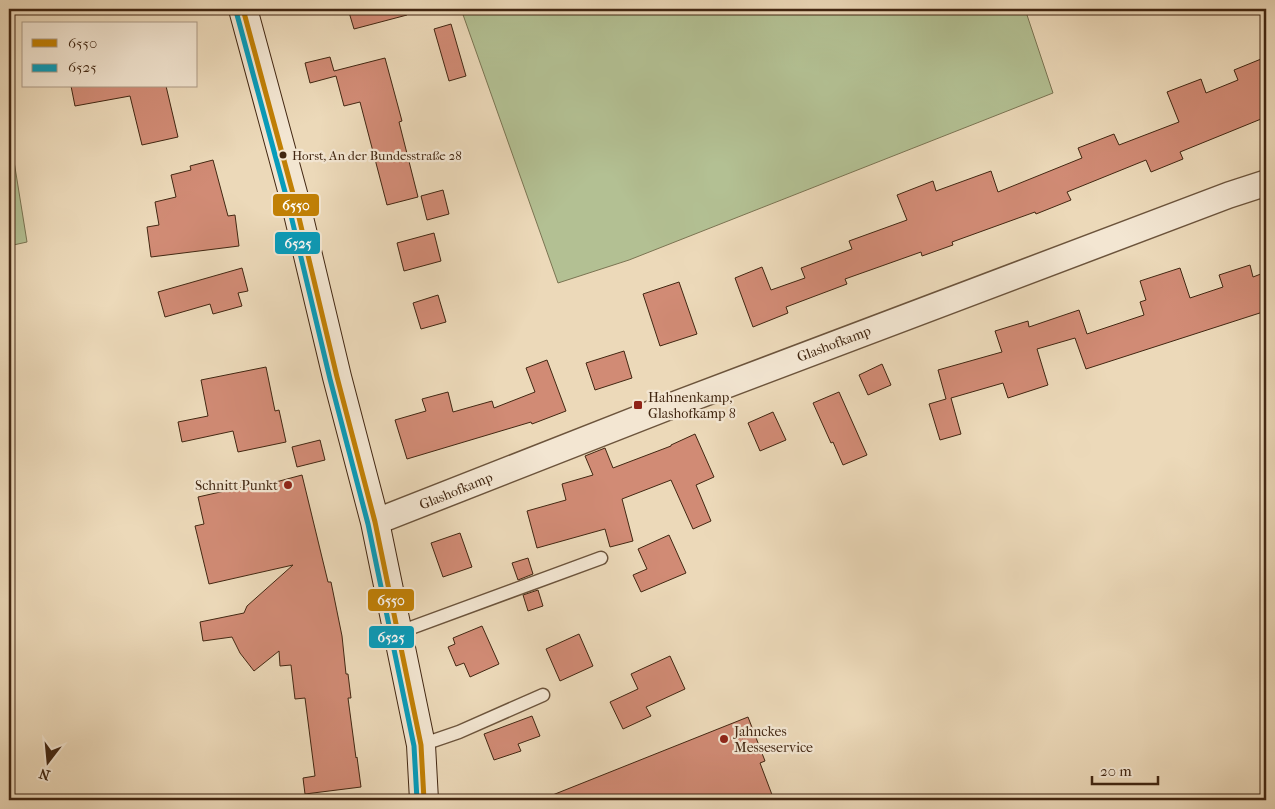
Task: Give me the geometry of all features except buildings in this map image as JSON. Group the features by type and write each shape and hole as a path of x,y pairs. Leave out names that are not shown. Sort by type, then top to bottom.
{"main road":[{"path":"243,9 295,201 336,377 375,522 420,745 424,800"}],"street":[{"name":"Glashofkamp","path":"375,522 781,364 1229,195 1266,183"}],"lane":[{"path":"397,633 601,558"},
{"path":"420,745 459,732 543,695"}],"green space":[{"path":"461,9 1025,9 1053,93 629,260 558,283"},
{"path":"9,130 27,242 9,246"}],"transit line":[{"name":"6550","path":"243,9 295,201 337,377 375,522 421,745 424,800"},
{"name":"6525","path":"236,11 288,203 330,379 368,524 414,746 417,800"}],"place":[{"name":"Horst, An der Bundesstraße 28","path":"283,155"},
{"name":"Hahnenkamp, Glashofkamp 8","path":"638,405"},
{"name":"Schnitt Punkt","path":"288,485"},
{"name":"Jahnckes Messeservice","path":"724,739"}]}
